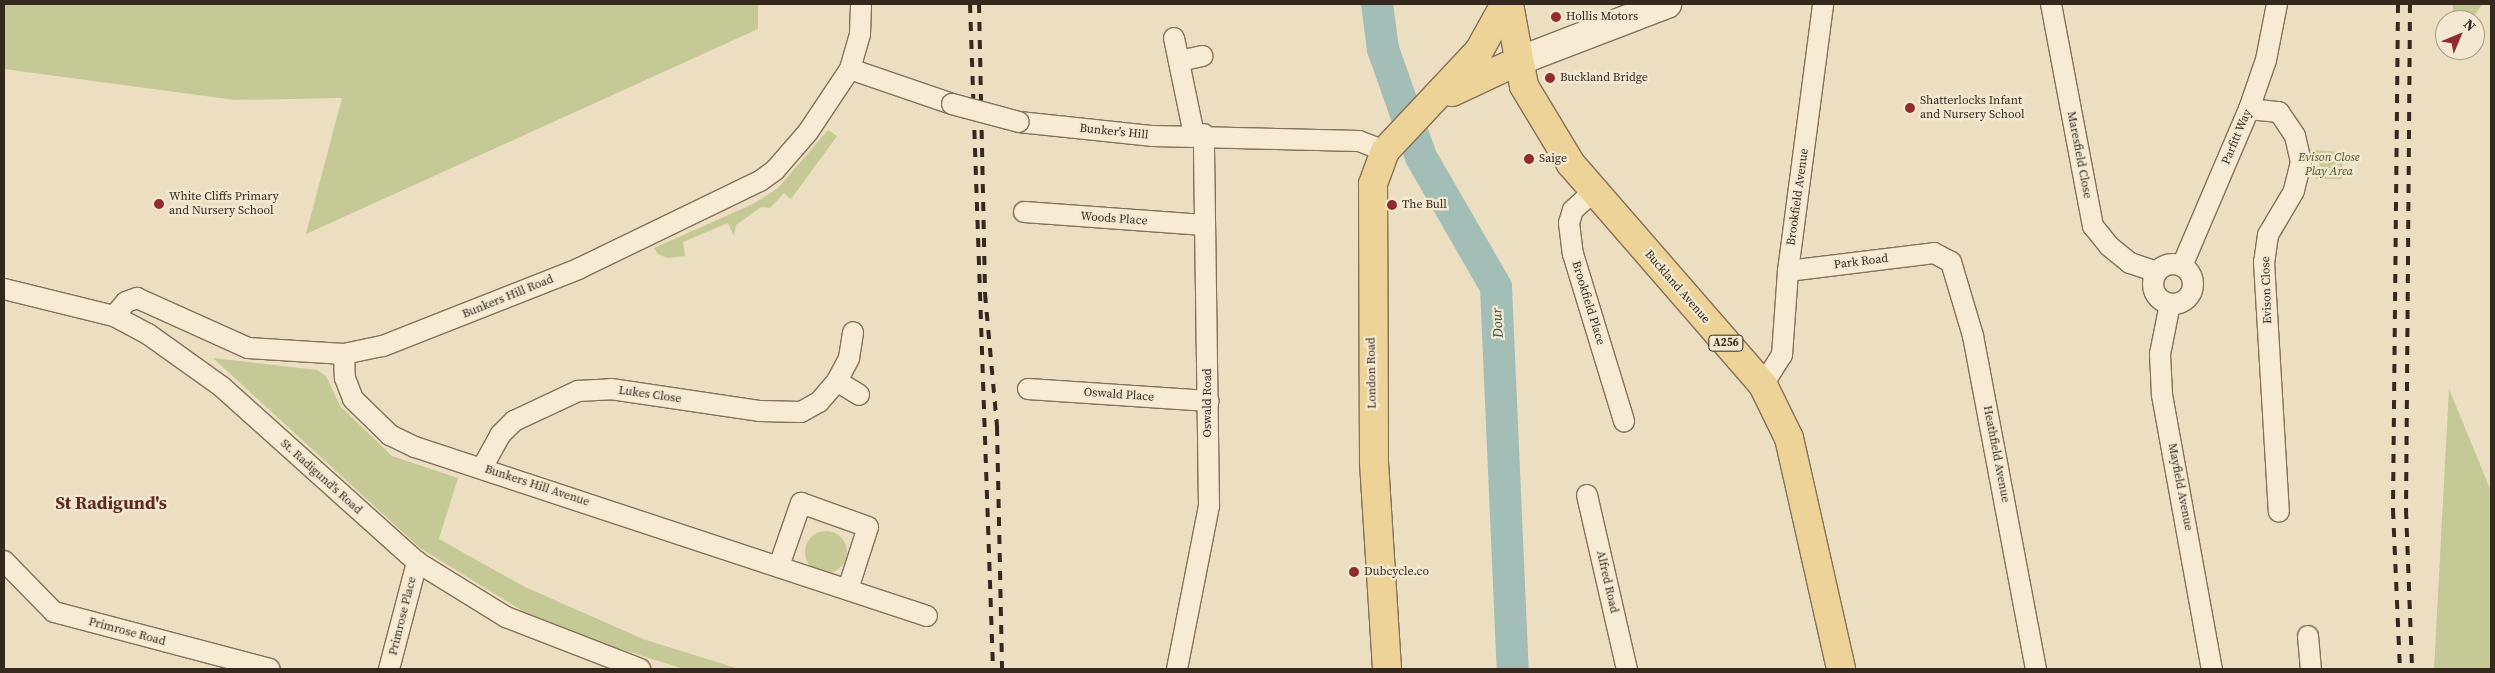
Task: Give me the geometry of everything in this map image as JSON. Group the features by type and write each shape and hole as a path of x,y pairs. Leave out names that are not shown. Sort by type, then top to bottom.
{"main road":[{"name":"Buckland Avenue","path":"1507,4 1516,62 1524,86 1593,192 1763,385 1789,438 1841,669"},
{"name":"London Road","path":"1387,669 1374,478 1370,254 1373,184 1392,143 1437,100 1479,51 1507,4"},
{"name":"London Road","path":"1437,100 1516,62"}],"street":[{"name":"Bunkers Hill Road","path":"114,316 126,302 137,298 248,348 344,354 392,343 578,269 760,182 808,132 850,69 860,34 861,4"},
{"path":"1516,62 1667,4"},
{"name":"Brookfield Avenue","path":"1763,385 1782,355 1788,271 1823,4"},
{"name":"Maresfield Close","path":"2051,4 2094,226 2109,246 2130,263 2157,272"},
{"name":"Parfitt Way","path":"2182,266 2249,109 2266,60 2277,4"},
{"name":"Oswald Road","path":"1174,38 1199,135 1205,225 1209,401 1209,506 1177,669"},
{"path":"1179,61 1202,56"},
{"name":"Bunker's Hill","path":"850,69 952,104 1019,122 1153,136 1199,135 1392,143"},
{"name":"Evison Close","path":"2249,109 2279,112 2295,136 2301,162 2294,191 2268,235 2264,262 2279,512"},
{"name":"Brookfield Place","path":"1593,192 1573,210 1569,223 1574,254 1624,421"},
{"name":"Woods Place","path":"1024,212 1205,225"},
{"name":"Park Road","path":"1788,271 1934,253"},
{"name":"Heathfield Avenue","path":"1934,253 1942,254 1956,270 1974,336 2036,669"},
{"path":"2168,265 2182,266 2192,276 2193,289 2186,301 2170,304 2154,290 2157,272 2168,265"},
{"name":"St. Radigund's Road","path":"4,289 114,316 148,334 222,387 417,562 506,617 640,669"},
{"name":"Mayfield Avenue","path":"2170,304 2160,354 2162,395 2212,669"},
{"name":"Lukes Close","path":"482,468 500,435 514,421 578,391 611,389 760,411 801,412 820,402 837,381 849,358 853,332"},
{"name":"Bunkers Hill Avenue","path":"344,354 344,378 353,399 370,418 415,447 927,616"},
{"path":"837,381 859,395"},
{"name":"Oswald Place","path":"1028,389 1209,401"},
{"name":"Alfred Road","path":"1587,495 1627,669"},
{"path":"779,566 801,503 868,528 848,589"},
{"name":"Primrose Road","path":"4,561 54,612 270,669"},
{"name":"Primrose Place","path":"389,669 417,562"},
{"path":"2308,636 2311,669"}],"green space":[{"path":"4,4 758,4 758,29 306,234 342,98 235,100 4,69"},
{"path":"2453,4 2482,4 2478,10 2453,10"},
{"path":"828,130 837,136 791,199 784,193 770,208 761,207 736,225 734,236 728,223 683,242 685,256 667,258 658,254 654,248 753,204 778,188"},
{"name":"Evison Close Play Area","path":"2314,150 2343,152 2342,179 2316,179"},
{"path":"213,358 317,370 326,376 340,406 392,456 458,478 439,539 525,587 643,639 739,669 684,669 547,626 420,548"},
{"path":"2449,389 2491,491 2491,669 2434,669"},
{"path":"826,531 841,537 847,552 841,567 826,573 811,567 805,552 811,537"}],"waterway":[{"name":"Dour","path":"1377,4 1383,49 1421,157 1496,287 1513,669"}],"railway":[{"path":"970,4 993,669"},
{"path":"979,4 985,294 997,427 1002,669"},
{"path":"2398,4 2393,510 2400,669"},
{"path":"2410,4 2406,510 2412,669"}],"place":[{"name":"Hollis Motors","path":"1556,17"},
{"name":"Buckland Bridge","path":"1550,78"},
{"name":"Shatterlocks Infant and Nursery School","path":"1910,108"},
{"name":"Saige","path":"1529,159"},
{"name":"White Cliffs Primary and Nursery School","path":"159,204"},
{"name":"The Bull","path":"1392,205"},
{"name":"Dubcycle.co","path":"1354,572"}],"district":[{"name":"St Radigund's","path":"111,503"}]}
